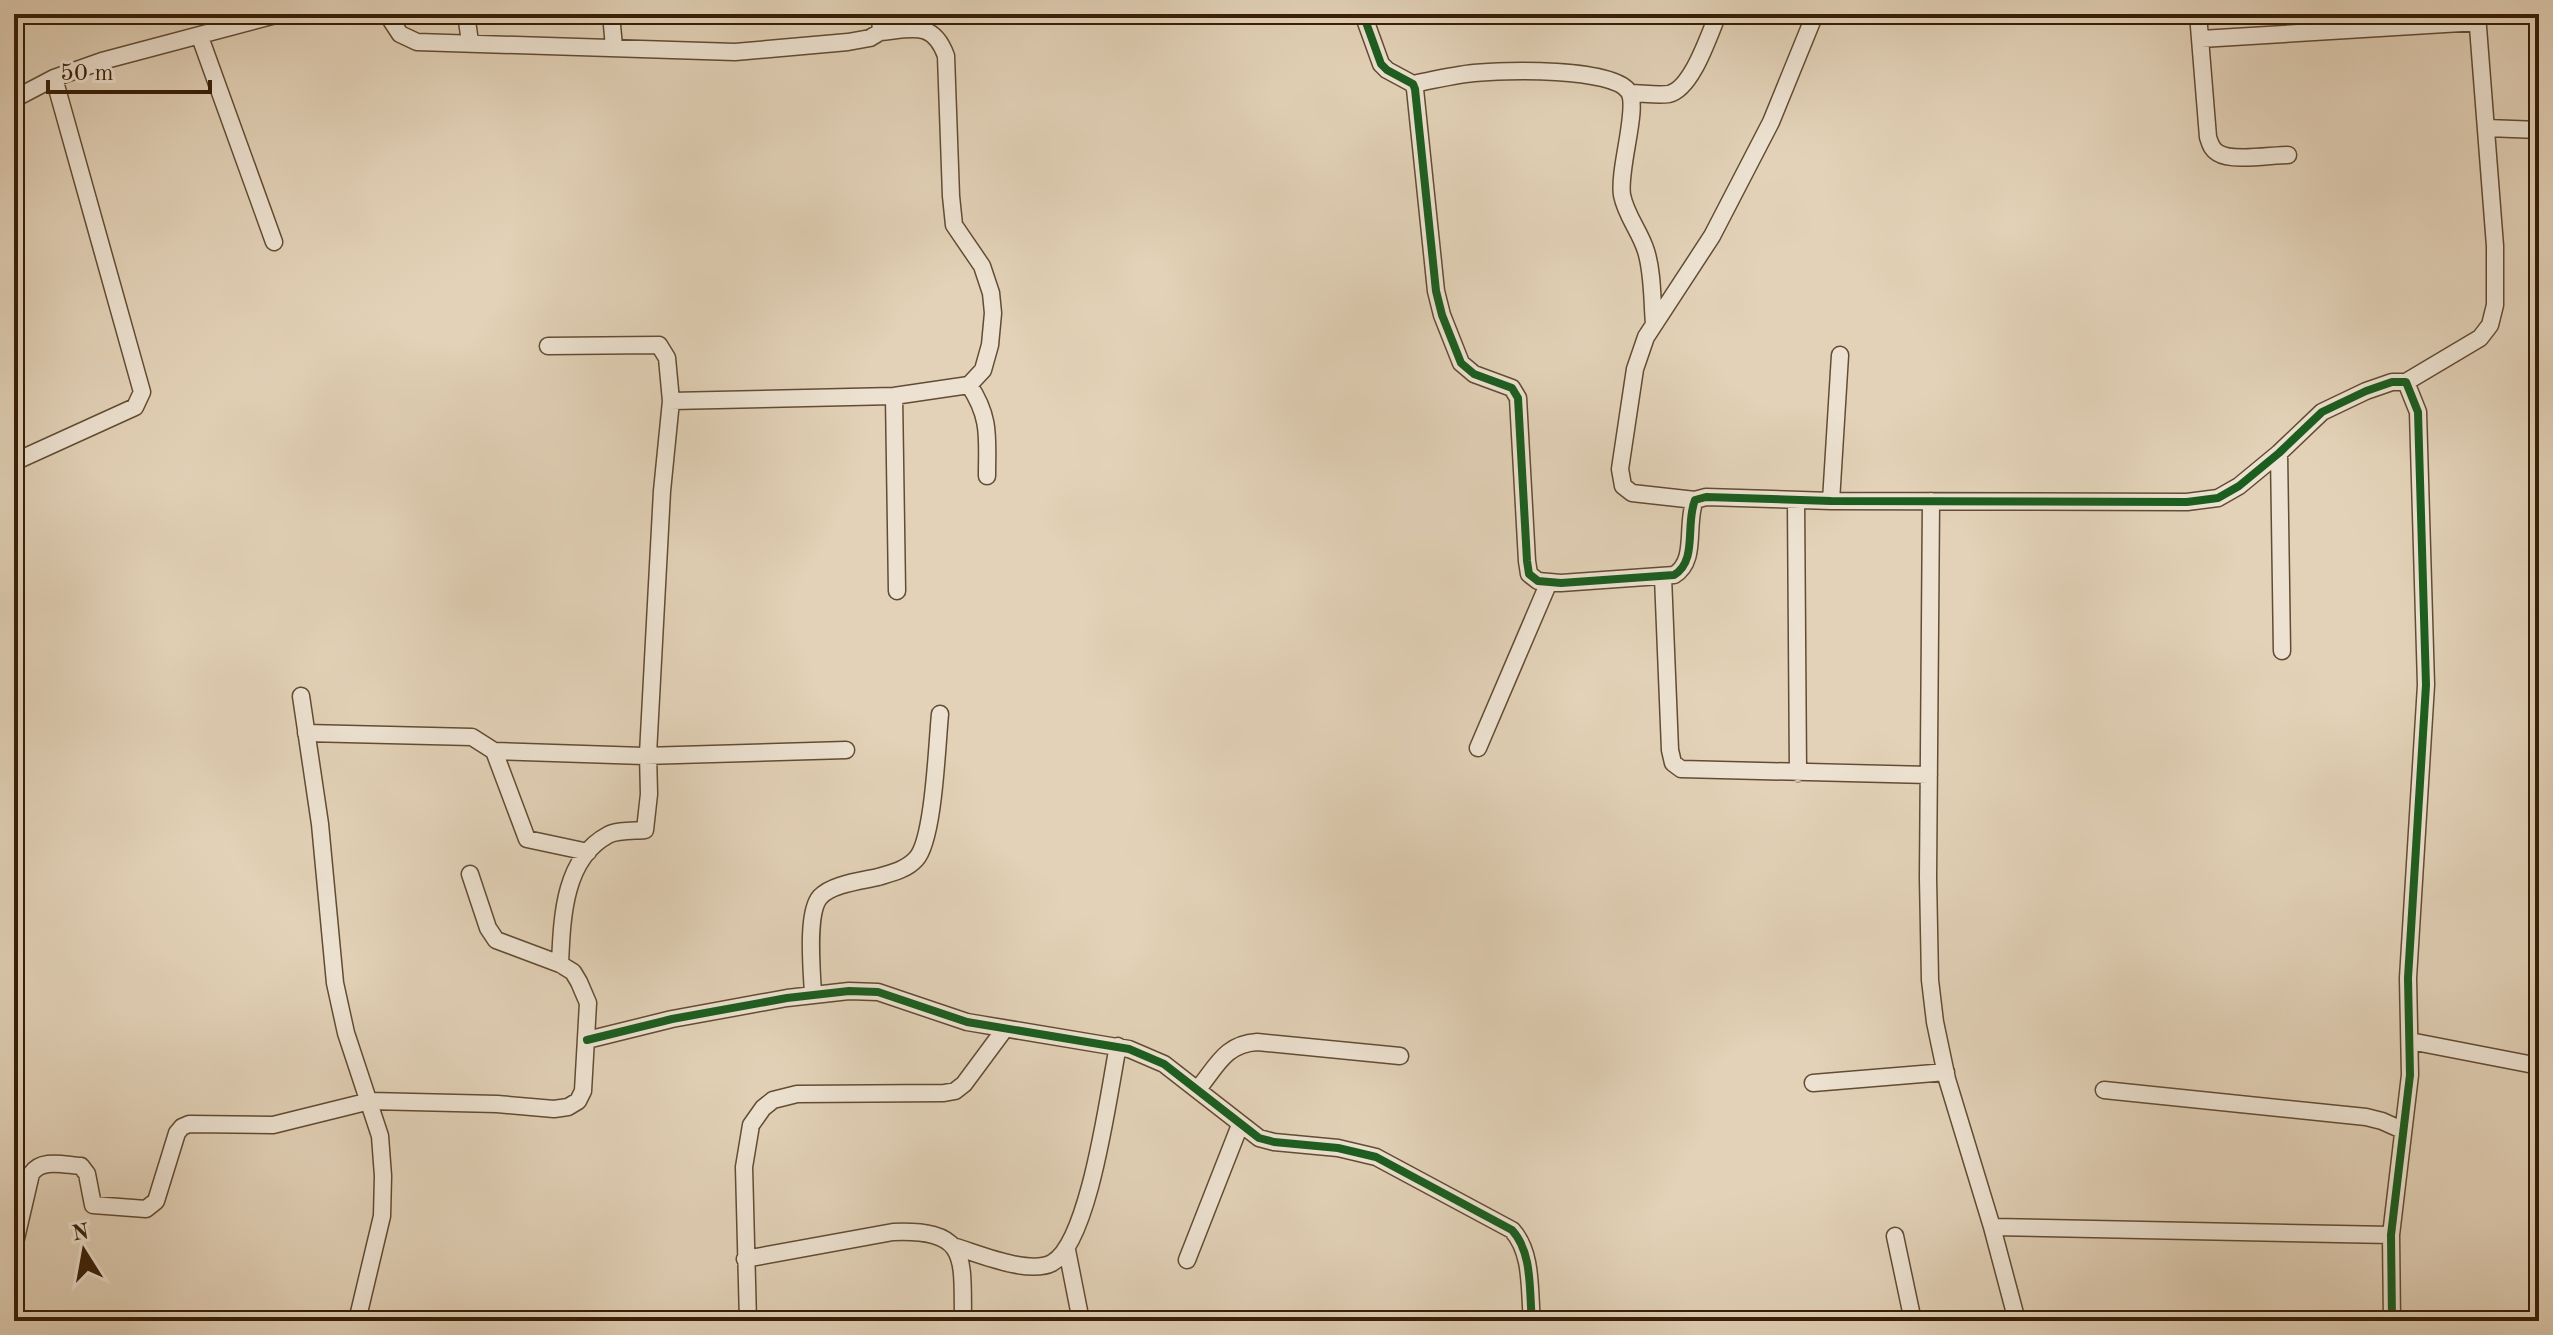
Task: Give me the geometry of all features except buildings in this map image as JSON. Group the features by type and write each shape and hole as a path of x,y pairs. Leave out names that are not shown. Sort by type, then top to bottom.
{"street":[{"path":"14,99 54,78 102,61 279,14"},
{"path":"387,14 400,34 417,42 735,52 848,42 870,38 880,32 917,29 934,34 941,42 946,56 954,225 982,266 991,293 990,345 983,370 969,385 894,396 671,401"},
{"path":"466,14 470,42"},
{"path":"611,14 614,47"},
{"path":"880,32 882,14"},
{"path":"1363,14 1378,57 1387,70 1409,82 1416,95 1436,291 1461,363 1474,374 1512,388 1518,398 1529,574 1538,581 1561,583 1674,575 1683,570 1688,560 1689,516 1695,500"},
{"path":"1630,93 1668,94 1679,90 1688,79 1718,14"},
{"path":"1815,14 1771,122 1719,224 1646,337 1635,369 1625,427 1621,481 1632,493 1695,500 1719,496 1796,501 2218,498 2229,493 2279,453 2322,412 2366,391 2392,382 2406,382 2480,338 2490,325 2495,305 2495,246 2477,18 2339,22 2201,39"},
{"path":"2198,14 2211,148 2228,157 2288,155"},
{"path":"200,37 274,242"},
{"path":"1409,82 1473,73 1534,71 1586,74 1622,85 1630,93 1632,106 1621,176 1622,195 1628,215 1648,255 1654,324"},
{"path":"14,462 135,407 142,392 54,78"},
{"path":"2487,128 2539,130"},
{"path":"548,346 659,345 667,358 671,401 662,491 645,830 609,835 582,858 566,893 560,964"},
{"path":"1831,501 1840,355"},
{"path":"2392,1321 2391,1235 2410,1075 2408,978 2426,685 2418,412 2406,382"},
{"path":"969,385 982,404 986,422 987,476"},
{"path":"894,396 897,591"},
{"path":"2279,453 2282,651"},
{"path":"1796,501 1798,773"},
{"path":"1931,501 1930,980 1946,1072 2017,1321"},
{"path":"1663,577 1670,750 1673,763 1681,769 1929,775"},
{"path":"1478,748 1549,582"},
{"path":"301,696 320,824 335,983 346,1033 380,1136 382,1216 357,1321"},
{"path":"813,994 812,924 815,906 821,896 839,887 905,868 918,857 931,806 940,714"},
{"path":"306,733 472,737 494,751 644,756 846,750"},
{"path":"494,751 527,839 588,852"},
{"path":"14,1247 31,1174 39,1165 81,1166 87,1174 93,1205 146,1209 156,1201 177,1133 182,1127 201,1124 273,1125 370,1101 497,1104 554,1109 568,1107 578,1101 583,1091 588,1003 573,972 496,940 488,928 470,874"},
{"path":"587,1040 705,1012 849,991 878,992 967,1022 1004,1030 1129,1049 1164,1064 1259,1138 1338,1148 1376,1157 1512,1230 1521,1239 1526,1253 1532,1321"},
{"path":"748,1321 744,1167 751,1125 763,1108 773,1100 797,1094 955,1091 964,1084 1004,1030"},
{"path":"2410,1041 2539,1066"},
{"path":"1198,1089 1232,1048 1243,1043 1400,1056"},
{"path":"745,1259 893,1232 917,1231 1002,1261 1035,1267 1051,1263 1067,1250 1087,1203 1118,1046"},
{"path":"1813,1083 1946,1072"},
{"path":"2104,1090 2366,1117 2402,1130"},
{"path":"1187,1260 1240,1125"},
{"path":"1992,1227 2391,1235"},
{"path":"1895,1236 1913,1321"},
{"path":"956,1247 962,1263 963,1321"},
{"path":"1067,1250 1081,1321"}],"cycle path":[{"path":"1363,14 1381,64 1413,84 1415,89 1436,291 1461,363 1474,374 1512,388 1518,398 1527,561 1529,574 1538,581 1561,583 1674,575 1681,569 1689,551 1695,500 1706,497 1831,501 2187,502 2218,498 2239,486 2279,453 2322,412 2366,391 2392,382 2406,382 2418,412 2426,685 2408,978 2410,1075 2391,1235 2392,1321"},
{"path":"587,1040 672,1019 787,998 849,991 878,992 967,1022 1129,1049 1164,1064 1259,1138 1338,1148 1376,1157 1512,1230 1527,1261 1532,1321"}]}
